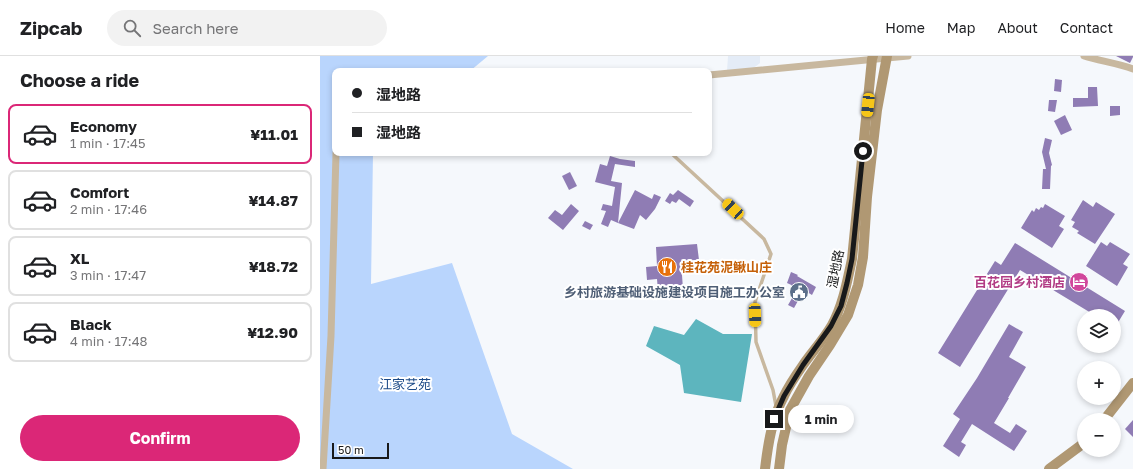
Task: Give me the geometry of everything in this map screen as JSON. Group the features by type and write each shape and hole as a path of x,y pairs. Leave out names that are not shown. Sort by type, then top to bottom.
{"street":[{"path":"712,76 873,57 908,56"},
{"path":"1084,56 1097,58 1133,69"},
{"name":"湿地路","path":"765,469 774,419 784,396 831,326 841,306 852,259 873,57"},
{"name":"湿地路","path":"779,469 782,445 790,410 809,376 848,315 858,285 863,257 867,197 877,110 886,57"},
{"path":"323,469 331,336 336,156"},
{"path":"1109,413 1133,383"},
{"path":"1049,469 1077,448"}],"lane":[{"path":"674,156 764,239 771,254 755,302 756,342 773,390 777,413"}],"shaded area":[{"path":"728,56 760,56 760,63 751,70 727,71"},
{"path":"696,319 723,334 752,334 741,402 684,393 680,365 646,346 654,326 684,335"}],"green space":[{"name":"江家艺苑","path":"320,56 488,56 474,68 332,68 332,156 373,156 371,284 452,263 512,434 573,469 320,469"}],"building":[{"path":"1116,56 1133,56 1133,57 1130,63"},
{"path":"1055,79 1062,80 1061,92 1054,91"},
{"path":"1088,87 1097,87 1098,106 1073,107 1073,98 1088,98"},
{"path":"1049,100 1057,100 1055,112 1048,111"},
{"path":"1110,106 1120,106 1120,115 1110,116"},
{"path":"1065,115 1072,130 1061,135 1054,121"},
{"path":"1045,138 1052,140 1049,153 1052,165 1050,189 1042,189 1043,169 1046,169 1042,152"},
{"path":"610,156 635,161 635,167 615,164 611,181 622,183 618,223 611,220 608,227 601,224 606,211 601,210 603,204 612,206 615,187 595,182 600,164 607,166"},
{"path":"570,172 577,186 569,190 562,176"},
{"path":"635,190 652,199 654,194 661,197 655,209 646,220 640,215 634,229 618,223"},
{"path":"678,190 694,201 690,207 679,199 676,203 672,201 670,204 665,201 670,193 673,195"},
{"path":"1083,200 1093,207 1096,202 1115,214 1095,244 1077,233 1079,231 1072,227 1075,222 1071,220"},
{"path":"571,204 579,211 563,230 548,218 555,210 562,215"},
{"path":"1045,204 1065,216 1059,226 1064,229 1052,248 1021,228 1032,210 1034,212 1036,208 1039,210 1041,207 1043,208"},
{"path":"585,221 593,225 590,230 582,226"},
{"path":"1101,242 1107,246 1110,242 1130,254 1123,264 1128,267 1117,286 1086,266"},
{"path":"1015,243 1125,311 1121,318 1121,309 1084,309 1020,270 960,367 938,353 995,261 1001,265"},
{"name":"桂花苑泥鳅山庄","path":"697,244 699,260 681,261 683,289 658,291 657,279 647,280 646,267 657,266 656,247"},
{"name":"乡村旅游基础设施建设项目施工办公室","path":"791,272 816,287 812,295 804,290 794,308 788,305 798,288 787,283"},
{"path":"1009,324 1023,332 1009,357 1026,367 994,423 1010,433 1016,424 1027,431 1014,451 972,424 961,442 966,445 959,457 943,446 960,419 953,414 977,378"},
{"path":"1133,420 1133,437 1125,429"}],"place":[{"name":"桂花苑泥鳅山庄","path":"667,267"},
{"name":"百花园乡村酒店","path":"1079,282"},
{"name":"乡村旅游基础设施建设项目施工办公室","path":"799,292"}],"route":[{"path":"774,419 784,396 803,365 831,326 841,306 852,259 863,151"}]}
